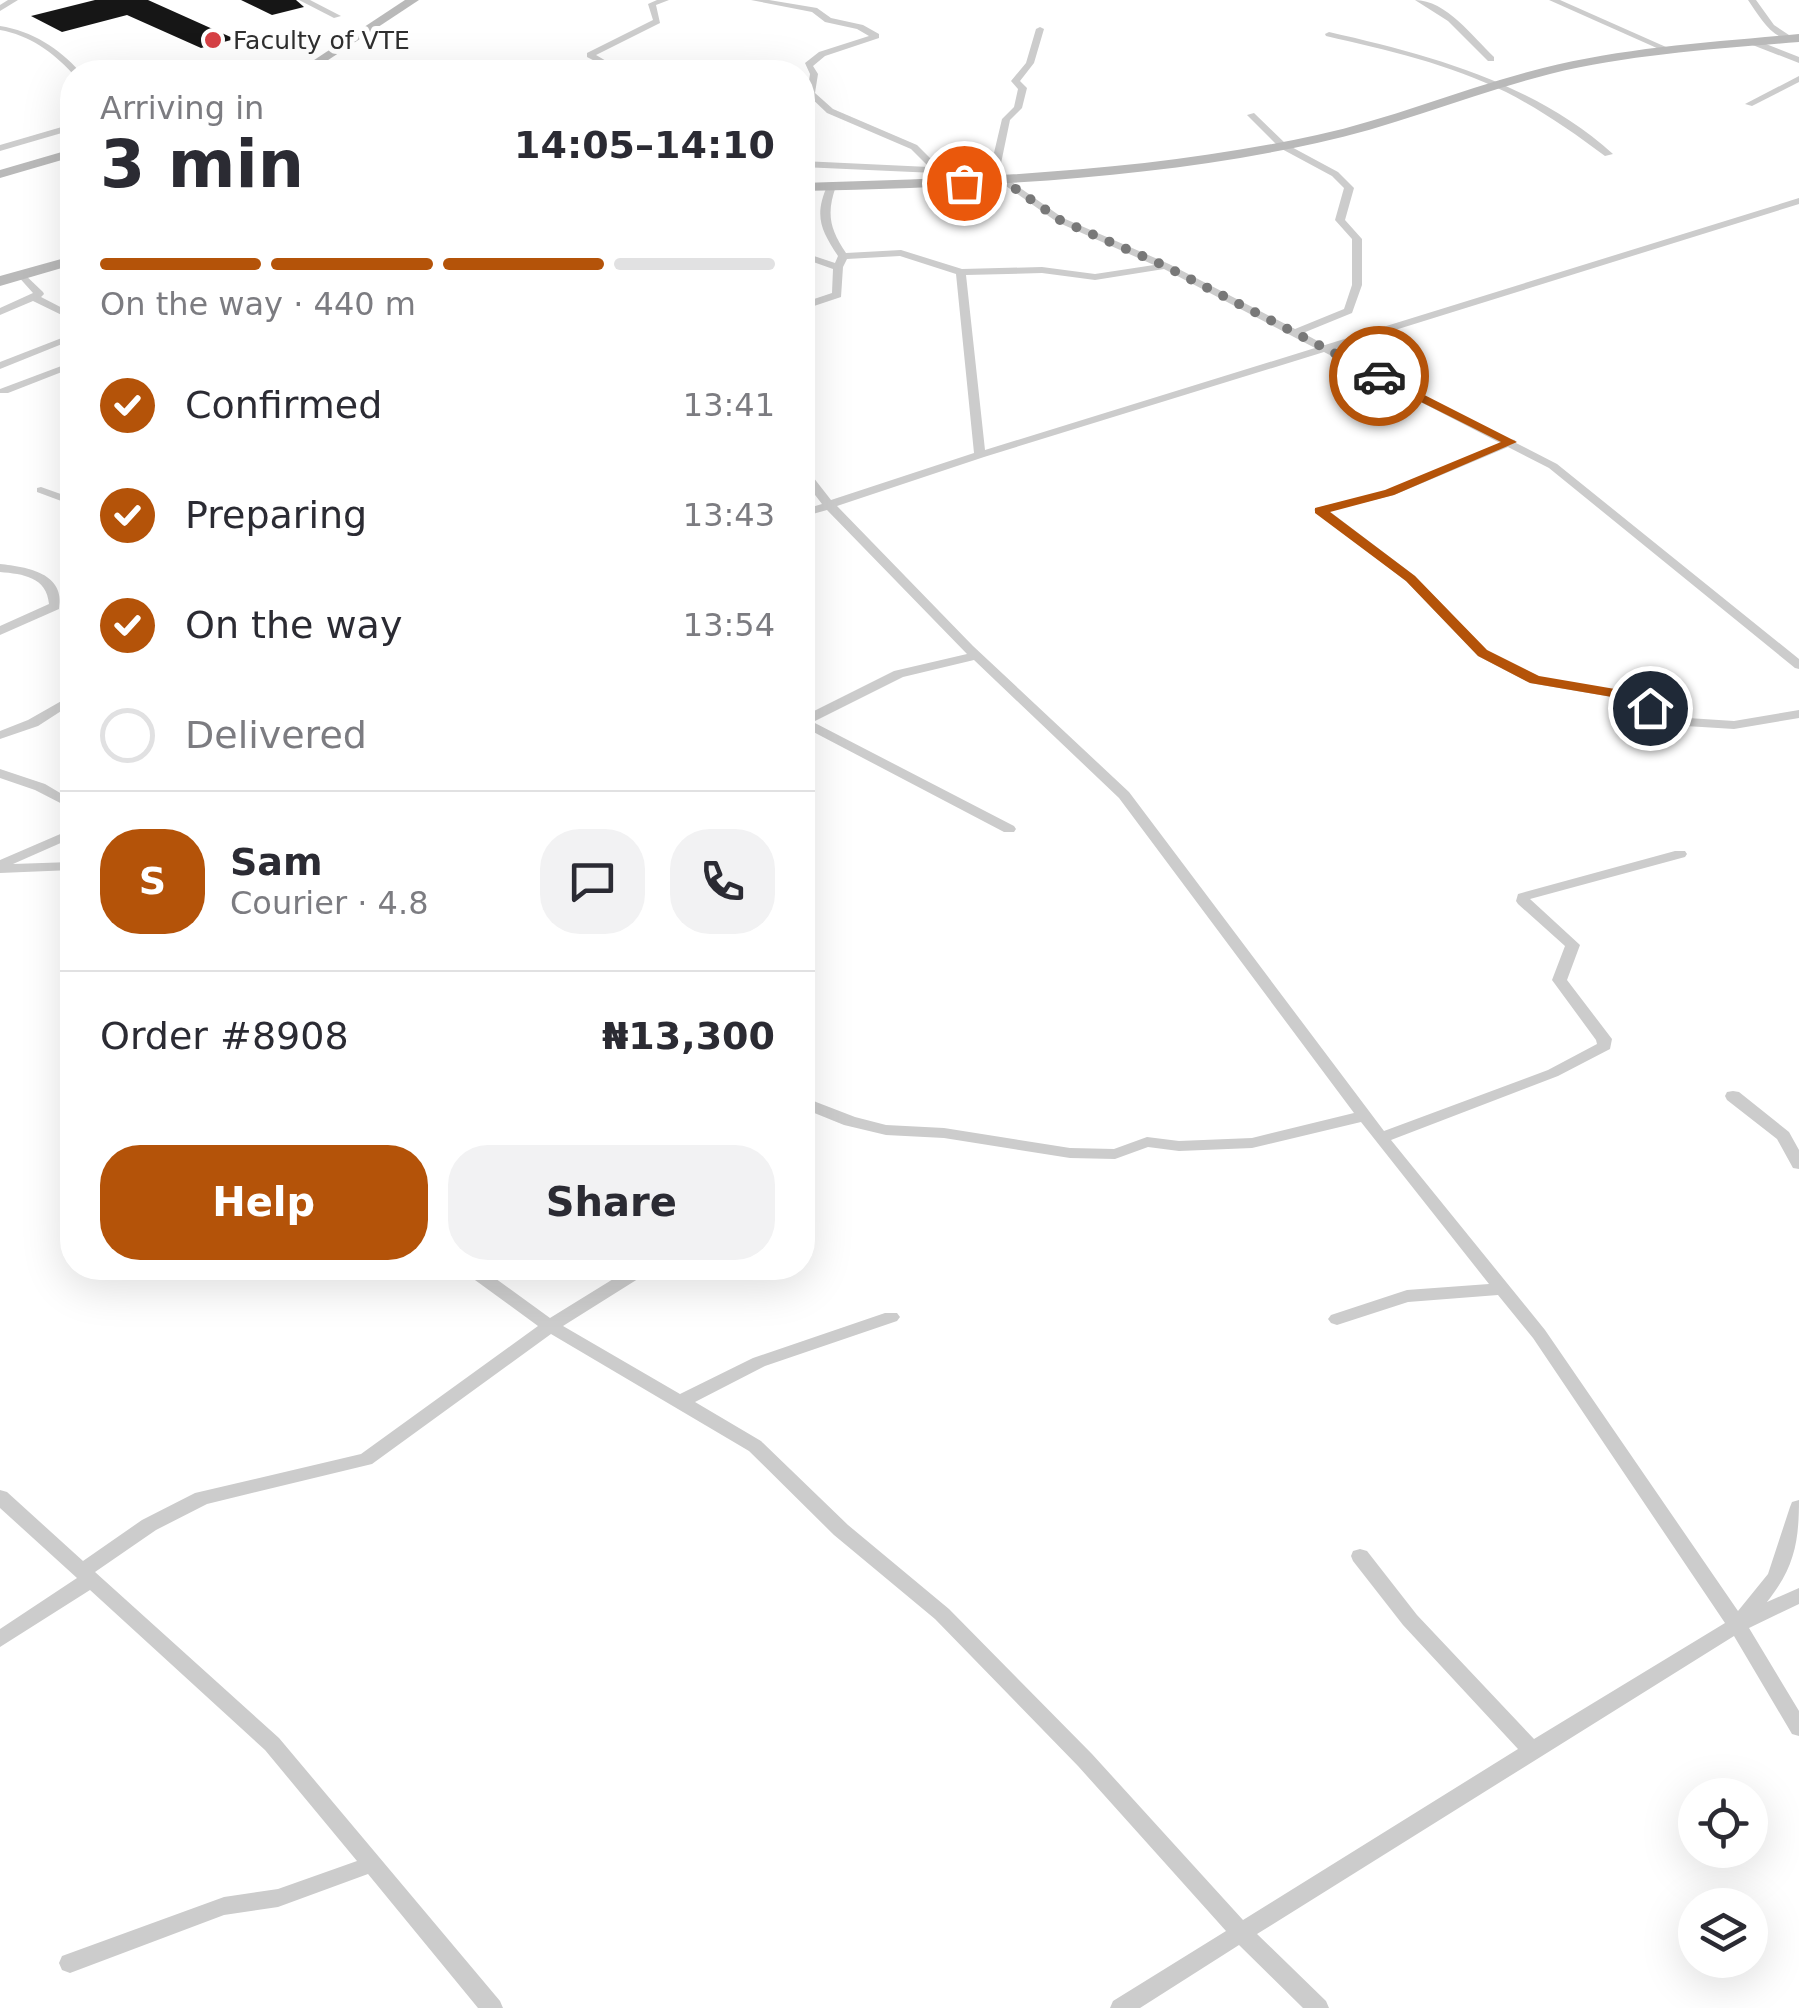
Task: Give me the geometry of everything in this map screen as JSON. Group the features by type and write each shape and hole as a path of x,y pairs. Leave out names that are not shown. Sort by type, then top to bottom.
{"street":[{"path":"0,9 14,0"},
{"path":"303,0 337,16"},
{"path":"320,60 412,0"},
{"path":"599,60 590,55 657,21 652,4 665,0"},
{"path":"755,0 814,10 828,20 860,27 876,36 813,60"},
{"path":"1419,0 1450,19 1491,59"},
{"path":"1553,0 1671,51"},
{"path":"1752,0 1771,27 1794,38"},
{"path":"0,28 27,36 64,60"},
{"path":"1040,29 1030,63 1015,81 1023,88 1018,108 1006,119 994,174 1060,220 1165,266 1553,466 1799,665"},
{"path":"1330,34 1423,55 1502,85 1560,116 1608,154"},
{"path":"815,187 1006,182 1283,146 1390,120 1602,59 1794,38"},
{"path":"1753,42 1799,60"},
{"path":"1749,104 1799,79"},
{"path":"815,98 830,112 914,147 937,170 964,183"},
{"path":"1251,115 1283,146 1335,174 1349,188 1340,220 1356,239 1357,285 1348,311 1296,332"},
{"path":"0,148 60,131"},
{"path":"0,174 60,156"},
{"path":"815,165 937,170"},
{"path":"815,303 837,295 841,261 821,211 831,186"},
{"path":"815,510 1799,201"},
{"path":"815,258 841,261 901,253 962,272 1042,270 1095,277 1165,266"},
{"path":"0,280 60,263"},
{"path":"962,272 980,455"},
{"path":"0,312 40,294 21,274"},
{"path":"36,298 60,311"},
{"path":"0,366 60,342"},
{"path":"4,391 60,370"},
{"path":"1511,442 1390,493 1320,510 1411,578 1482,653 1535,680 1615,694 1686,722 1734,725 1799,714"},
{"path":"815,487 978,656 1124,794 1381,1138 1539,1334 1737,1626 1799,1728"},
{"path":"41,490 60,497"},
{"path":"0,568 34,573 46,580 56,595 55,606 0,631"},
{"path":"815,715 900,674 978,656"},
{"path":"0,735 32,723 60,706"},
{"path":"815,727 1009,829"},
{"path":"0,772 60,798"},
{"path":"0,867 60,840"},
{"path":"1381,1138 1554,1072 1605,1046 1604,1039 1559,980 1573,945 1522,901 1523,897 1680,854"},
{"path":"0,867 60,866"},
{"path":"1733,1096 1783,1136 1799,1164"},
{"path":"815,1108 886,1130 944,1133 1100,1154 1116,1154 1147,1142 1179,1146 1252,1144 1365,1116"},
{"path":"487,1280 550,1326 755,1446 841,1530 942,1614 1085,1760 1240,1933 1318,2008"},
{"path":"0,1639 150,1525 202,1498 366,1459 550,1326 623,1280"},
{"path":"1337,1319 1408,1296 1503,1289"},
{"path":"682,1401 759,1362 891,1318"},
{"path":"0,1497 272,1744 492,2008"},
{"path":"1737,1626 1776,1577 1799,1507"},
{"path":"1360,1556 1410,1620 1532,1750"},
{"path":"1121,2008 1532,1750 1737,1626 1799,1595"},
{"path":"70,1963 224,1906 278,1898 372,1864"}],"building":[{"path":"95,0 148,0 235,39 201,48 127,15 62,32 31,16"},
{"path":"241,0 296,0 304,7 272,15"}],"way so far":[{"path":"964,183 1006,182 1060,220 1165,266 1379,376"}],"place":[{"name":"Faculty of VTE","path":"213,40"}],"route":[{"path":"1379,376 1511,442 1390,493 1320,510 1411,578 1482,653 1535,680 1615,694 1650,708"}]}
